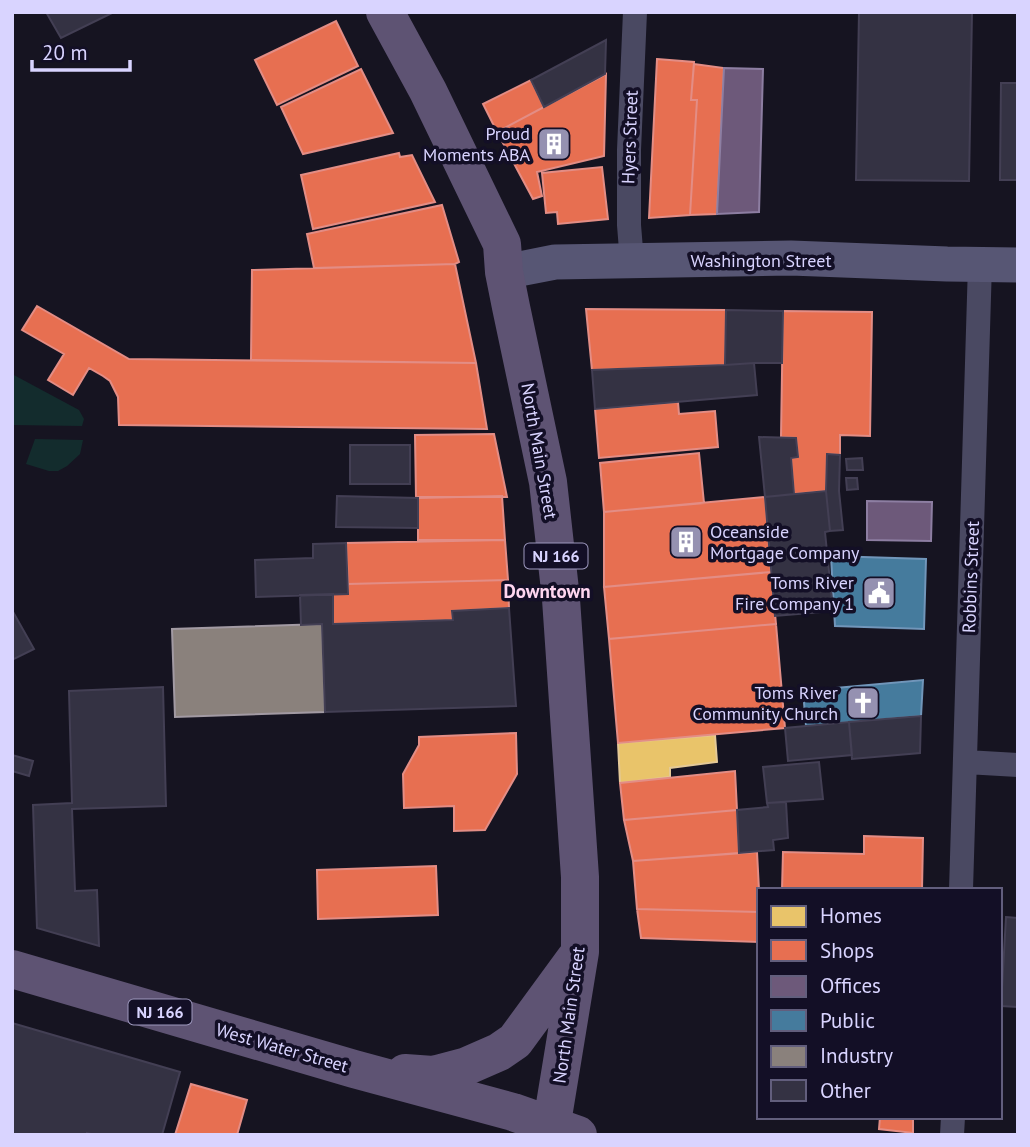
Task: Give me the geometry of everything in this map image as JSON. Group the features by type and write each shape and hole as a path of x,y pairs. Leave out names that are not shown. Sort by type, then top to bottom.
{"main road":[{"name":"North Main Street","path":"385,12 428,91 502,244 504,272 548,482 560,586 580,877 580,952 560,1132"},
{"name":"Washington Street","path":"504,272 555,262 790,258 1018,265"},
{"path":"354,1069 433,1075 467,1066 499,1052 515,1041 580,952"},
{"name":"West Water Street","path":"12,969 354,1069 513,1112 560,1132"}],"street":[{"name":"Hyers Street","path":"632,262 629,150 635,12"},
{"name":"Robbins Street","path":"961,888 979,264"},
{"path":"966,762 1018,765"}],"green space":[{"path":"12,374 79,410 84,419 82,426 12,425"},
{"path":"35,439 83,440 80,454 67,466 58,471 49,471 26,464"}],"building: Homes":[{"path":"715,735 717,762 670,768 670,777 620,783 618,743"}],"building: Shops":[{"path":"336,21 358,66 277,105 255,60"},
{"path":"657,59 694,62 691,100 697,100 690,215 649,218"},
{"path":"694,64 724,68 717,214 690,215 697,100 691,100"},
{"path":"361,69 393,133 303,154 281,107"},
{"name":"Proud Moments ABA","path":"606,74 604,156 537,172 542,196 533,199 497,132"},
{"path":"531,80 544,107 497,132 483,104"},
{"path":"399,153 400,157 412,155 435,202 313,229 301,175"},
{"path":"602,167 608,219 558,224 557,212 546,213 542,173"},
{"path":"442,205 459,262 455,264 314,268 307,234"},
{"path":"455,264 476,363 251,360 252,270"},
{"path":"37,306 129,359 476,363 487,429 119,425 118,397 110,381 103,376 89,368 73,395 48,380 64,354 22,330"},
{"path":"586,309 726,310 725,365 592,370"},
{"path":"783,311 872,312 870,436 840,435 840,455 827,454 826,491 794,494 791,458 798,457 796,438 781,437"},
{"path":"678,402 679,414 715,411 718,447 599,458 595,409"},
{"path":"494,434 507,497 416,497 415,435"},
{"path":"699,453 704,503 604,512 600,463"},
{"path":"502,496 505,540 418,540 418,498"},
{"name":"Oceanside Mortgage Company","path":"765,497 771,572 604,587 604,512"},
{"path":"505,540 508,580 348,584 346,543"},
{"path":"771,572 776,624 609,639 604,587"},
{"path":"508,580 509,608 452,611 453,620 333,624 333,594 348,594 348,584"},
{"path":"776,624 785,728 618,743 609,639"},
{"path":"516,733 517,774 485,830 454,831 454,806 404,808 403,774 419,745 419,737"},
{"path":"735,771 737,810 624,820 620,783"},
{"path":"737,810 739,853 633,861 624,820"},
{"path":"864,836 923,838 922,888 782,888 783,852 864,854"},
{"path":"757,852 757,912 637,909 633,861"},
{"path":"436,866 438,915 318,919 317,870"},
{"path":"637,909 757,912 757,942 641,938"},
{"path":"191,1084 247,1100 237,1135 175,1135"},
{"path":"880,1119 913,1119 913,1133 879,1129"}],"building: Offices":[{"path":"724,68 763,69 759,212 717,214"},
{"path":"867,501 932,502 931,541 867,540"}],"building: Public":[{"name":"Toms River Fire Company 1","path":"831,556 926,559 924,629 835,626"},
{"name":"Toms River Community Church","path":"923,680 921,716 806,726 803,691"}],"building: Industry":[{"path":"322,624 325,712 175,717 172,629"}],"building: Other":[{"path":"46,12 114,12 61,38"},
{"path":"859,12 972,12 969,181 856,180"},
{"path":"606,40 605,74 544,107 531,80"},
{"path":"1001,83 1018,83 1018,180 1000,180"},
{"path":"726,310 783,311 782,363 725,365"},
{"path":"754,363 757,395 595,409 592,370"},
{"path":"759,437 796,438 798,457 791,458 794,494 765,497"},
{"path":"350,445 410,445 410,484 350,484"},
{"path":"827,454 840,455 839,491 843,530 830,531 826,491"},
{"path":"862,458 863,470 847,470 846,459"},
{"path":"846,478 857,478 858,489 847,490"},
{"path":"826,491 830,531 825,532 833,611 775,616 765,497"},
{"path":"337,496 418,498 418,528 336,527"},
{"path":"346,543 348,594 256,597 255,560 313,558 313,544"},
{"path":"333,594 333,624 453,620 452,611 509,608 516,706 325,712 322,624 301,625 300,595"},
{"path":"12,610 34,649 12,660"},
{"path":"163,687 166,806 72,809 75,891 97,890 99,946 37,928 33,805 72,803 69,691"},
{"path":"921,716 920,753 852,759 849,722"},
{"path":"849,722 852,755 788,761 785,728"},
{"path":"12,755 33,761 29,776 12,771"},
{"path":"819,762 823,799 767,803 763,767"},
{"path":"786,802 788,838 773,840 774,850 739,853 737,810"},
{"path":"1006,917 1018,918 1018,1007 1002,1006"},
{"path":"12,1023 180,1072 162,1135 12,1135"}],"place":[{"name":"Proud Moments ABA","path":"554,144"},
{"name":"Oceanside Mortgage Company","path":"686,542"},
{"name":"Toms River Fire Company 1","path":"879,593"},
{"name":"Toms River Community Church","path":"863,703"}],"district":[{"name":"Downtown","path":"547,591"}]}
